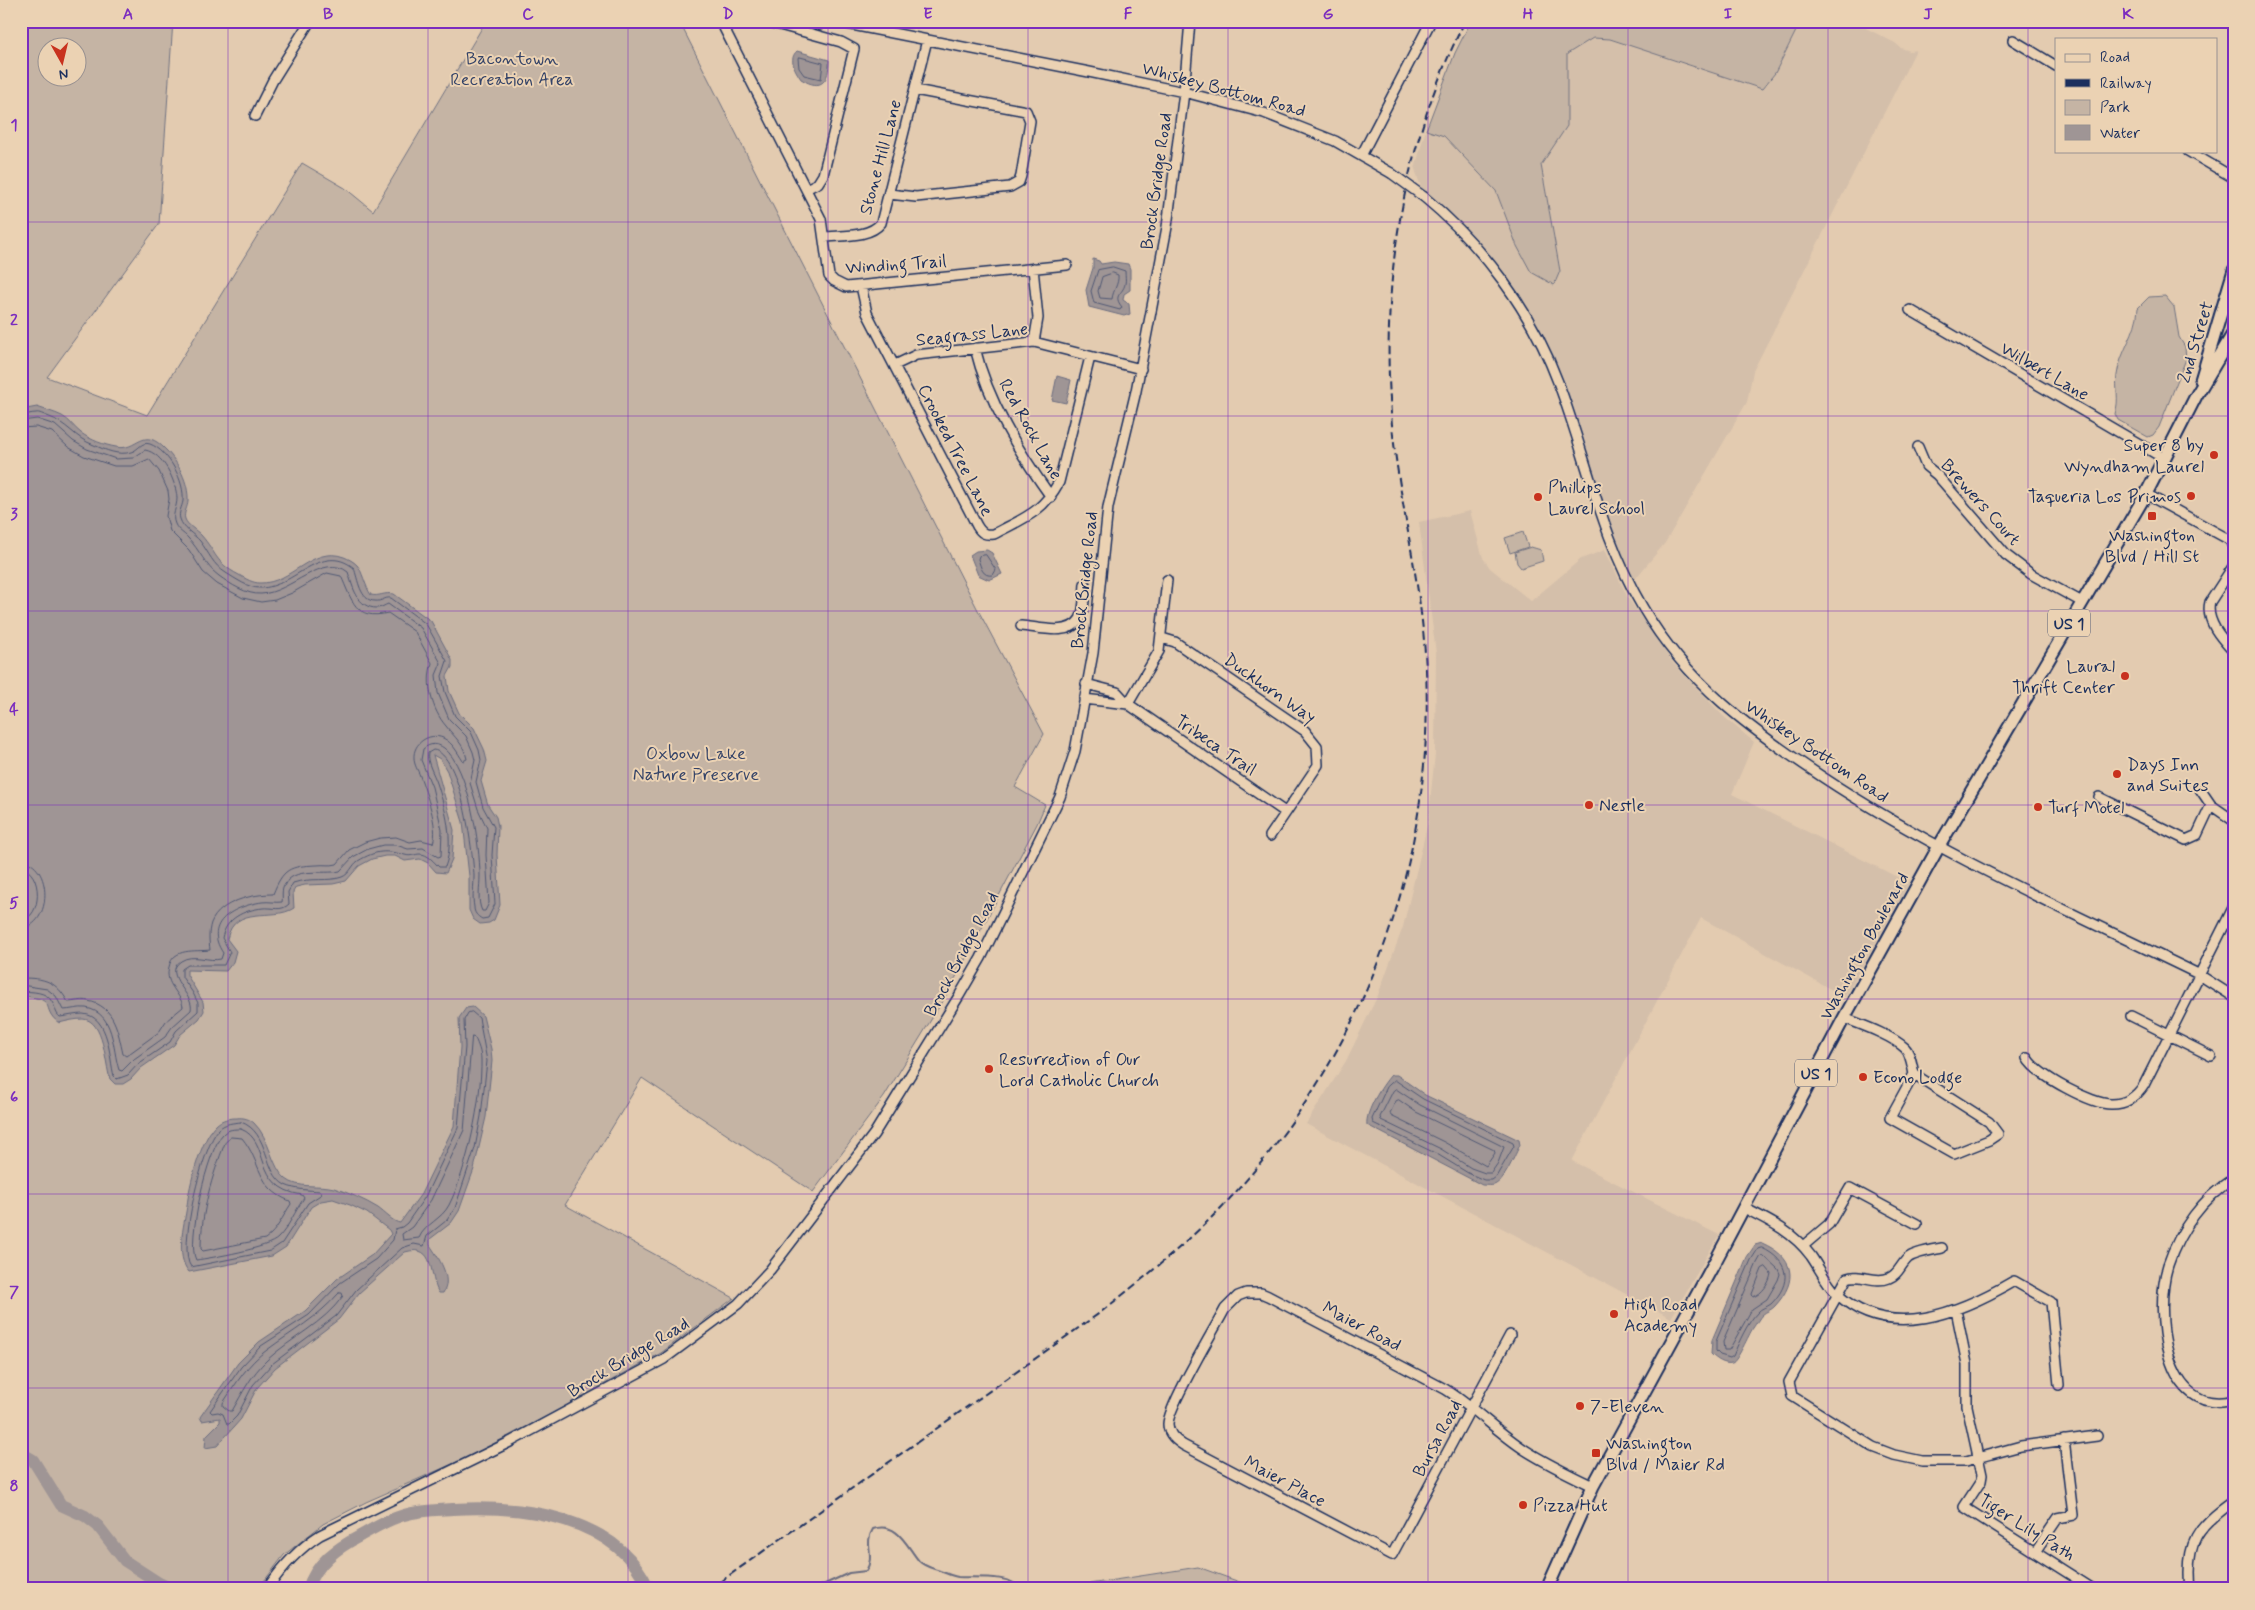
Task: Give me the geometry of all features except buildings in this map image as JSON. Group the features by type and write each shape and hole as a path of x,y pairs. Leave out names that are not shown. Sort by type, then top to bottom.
{"main road":[{"name":"2nd Street","path":"2196,396 2234,270"},
{"name":"Washington Boulevard","path":"1547,1589 1593,1486 1744,1208 1844,1018 1938,848 2146,494 2196,396 2234,332"}],"street":[{"path":"255,116 273,80 310,21"},
{"name":"Winding Trail","path":"724,21 723,26 821,219 829,276 834,281 846,288 1067,265"},
{"path":"765,21 841,42 854,49 823,175 818,183 806,189"},
{"name":"Whiskey Bottom Road","path":"832,21 1184,92 1291,122 1362,154 1391,172 1424,197 1459,228 1508,288 1534,330 1559,384 1616,556 1643,608 1671,648 1690,672 1715,697 1755,732 1870,808 1938,848 2198,974 2234,997"},
{"name":"Brock Bridge Road","path":"267,1589 290,1560 305,1545 320,1535 501,1446 664,1359 718,1321 770,1270 878,1127 910,1078 974,969 1060,797 1075,751 1093,653 1108,507 1141,369 1167,227 1184,92 1190,21"},
{"path":"1362,154 1431,21"},
{"name":"Stone Hill Lane","path":"824,237 864,233 876,229 881,223 927,40"},
{"path":"2013,40 2055,65"},
{"path":"889,194 916,198 1010,188 1019,182 1021,176 1030,121 1026,111 915,90"},
{"path":"2190,152 2234,178"},
{"path":"1033,268 1038,318 1034,342"},
{"path":"861,286 867,313 895,365"},
{"name":"Wilbert Lane","path":"1910,310 2165,459"},
{"name":"Seagrass Lane","path":"895,365 916,355 1034,342 1141,369"},
{"name":"Red Rock Lane","path":"975,348 991,396 1032,470 1051,497"},
{"name":"Crooked Tree Lane","path":"895,365 981,532 987,535 994,534 1037,511 1051,497 1059,482 1090,357"},
{"name":"Brewers Court","path":"1918,447 1926,466 1938,475 2006,555 2031,574 2082,602"},
{"path":"2146,494 2228,539 2234,546"},
{"path":"2234,565 2210,602 2209,614 2211,620 2234,652"},
{"path":"1128,704 1151,668 1158,651 1162,638 1167,580"},
{"path":"1079,620 1085,584"},
{"path":"1021,626 1059,630 1069,627 1079,620 1096,622"},
{"name":"Duckhorn Way","path":"1162,638 1174,642 1305,730 1312,737 1319,757 1318,765 1270,836"},
{"name":"Tribeca Trail","path":"1086,684 1117,692 1128,704 1285,812"},
{"name":"Tribeca Trail","path":"1084,699 1128,704"},
{"path":"2200,789 2211,805 2234,821"},
{"path":"2098,797 2186,840 2196,835 2211,805"},
{"path":"2028,1058 2030,1064 2042,1074 2094,1101 2113,1104 2132,1099 2139,1092 2234,906"},
{"path":"2131,1016 2211,1056"},
{"path":"1844,1018 1870,1028 1905,1048 1914,1074 1989,1122 1998,1134 1989,1140 1954,1154 1890,1118 1914,1074"},
{"path":"2234,1178 2206,1200 2184,1229 2168,1266 2162,1306 2166,1345 2173,1367 2182,1384 2190,1392 2210,1401 2234,1400"},
{"path":"1802,1246 1829,1224 1850,1188 1917,1224"},
{"path":"1744,1208 1786,1230 1802,1246 1837,1293 1863,1311 1890,1319 1917,1318 1956,1310 1978,1301 2014,1281 2051,1302 2060,1385"},
{"path":"1942,1248 1909,1257 1893,1277 1889,1279 1876,1280 1855,1276 1847,1278 1789,1382 1792,1396 1862,1441 1907,1459 1935,1462 1966,1461 2021,1446 2097,1436"},
{"name":"Maier Road","path":"1168,1429 1171,1410 1225,1309 1238,1296 1253,1292 1268,1296 1322,1323 1445,1390 1525,1450 1593,1486"},
{"name":"Tiger Lily Path","path":"1956,1310 1967,1364 1967,1406 1982,1475 1964,1507 2093,1589"},
{"name":"Bursa Road","path":"1392,1555 1510,1335"},
{"name":"Maier Place","path":"1168,1429 1171,1436 1183,1445 1392,1555"},
{"path":"2036,1552 2058,1518 2073,1515 2064,1440"},
{"path":"2190,1589 2188,1559 2196,1536 2213,1516 2234,1501"}],"shaded area":[{"path":"1801,21 1852,21 1901,48 1910,51 1916,50 1753,371 1747,402 1665,543 1630,585 1554,371 1508,288 1424,197 1415,169 1423,139 1426,130 1444,136 1496,191 1517,246 1560,271 1541,165 1567,126 1567,54 1593,38 1610,39 1762,89 1775,73"},
{"path":"1470,511 1483,558 1490,568 1531,601 1581,559 1605,550 1628,598 1673,663 1723,716 1754,742 1732,794 1909,883 1845,997 1701,918 1572,1161 1719,1235 1671,1318 1306,1124 1346,1061 1378,995 1403,927 1428,822 1435,754 1436,653 1419,522"}],"green space":[{"name":"Oxbow Lake Nature Preserve","path":"21,21 173,21 159,224 47,377 147,415 302,163 345,188 373,211 486,21 679,21 978,610 1044,734 1015,787 1045,805 1037,824 948,992 884,1097 813,1192 642,1078 565,1205 734,1298 661,1353 547,1416 466,1458 366,1502 323,1524 284,1555 258,1589 21,1589"},
{"path":"1471,21 1801,21 1775,73 1762,89 1610,39 1593,38 1567,54 1567,126 1541,165 1560,271 1554,285 1531,272 1517,246 1496,191 1444,136 1426,130 1455,53"},
{"path":"2165,296 2174,307 2179,337 2185,347 2186,359 2159,427 2153,435 2148,437 2118,420 2115,414 2117,375 2121,358 2135,326 2138,308 2149,297"},
{"path":"1523,532 1528,547 1510,553 1505,538"},
{"path":"1531,547 1541,550 1543,561 1521,568 1517,563 1515,552"},
{"path":"1198,1567 1259,1589 1057,1589"}],"water":[{"path":"797,51 829,60 828,74 823,82 814,84 801,79 793,61 794,54"},
{"path":"1093,259 1101,264 1114,262 1128,264 1130,269 1130,290 1124,294 1123,300 1129,304 1130,314 1124,316 1089,307 1086,290 1093,268"},
{"path":"1057,376 1071,380 1066,403 1052,400"},
{"path":"37,407 62,416 85,436 107,445 116,447 130,446 145,439 151,439 158,443 175,460 185,480 188,494 185,514 186,521 201,535 225,566 244,578 257,583 271,582 322,556 344,557 359,567 371,595 394,594 431,621 452,660 452,667 447,676 449,691 459,713 474,728 484,749 487,761 481,781 488,805 496,817 498,826 497,855 500,905 494,920 489,923 480,924 473,919 469,910 469,876 463,822 447,771 440,759 433,755 454,830 452,859 446,873 436,872 428,863 420,859 405,861 395,856 385,856 372,859 359,866 346,881 296,887 293,892 294,908 276,914 246,917 238,921 231,928 227,939 236,951 233,962 226,971 187,970 187,975 203,1002 204,1011 199,1019 180,1035 174,1045 141,1068 131,1079 123,1084 115,1084 110,1079 99,1034 90,1021 80,1019 59,1023 53,1018 47,1005 41,999 21,996 21,921 24,887 21,875 21,410"},
{"path":"987,550 992,553 1002,574 989,580 978,575 970,555 976,551"},
{"path":"473,1007 483,1016 492,1061 486,1117 474,1169 459,1211 451,1223 430,1239 430,1245 445,1274 446,1287 443,1293 439,1293 427,1257 422,1252 405,1252 359,1293 339,1319 275,1368 257,1388 241,1419 217,1446 205,1448 206,1436 220,1422 220,1418 202,1421 200,1417 238,1363 259,1342 305,1311 337,1279 372,1255 391,1234 389,1230 367,1213 333,1199 321,1201 311,1207 286,1247 272,1256 189,1272 182,1258 183,1231 193,1175 205,1141 218,1123 231,1118 248,1119 254,1123 264,1136 277,1167 286,1179 296,1184 328,1187 345,1192 373,1205 400,1223 421,1194 454,1126 460,1047 459,1018 466,1008"},
{"path":"1391,1075 1397,1075 1425,1095 1519,1140 1520,1145 1506,1173 1498,1183 1482,1185 1367,1125 1371,1106"},
{"path":"1762,1243 1781,1255 1787,1262 1790,1270 1788,1287 1775,1306 1760,1318 1734,1361 1732,1363 1723,1362 1711,1354 1712,1340 1747,1257 1755,1245"}],"waterway":[{"path":"21,1453 33,1460 61,1505 85,1516 98,1526 125,1561 172,1589"},
{"path":"308,1589 316,1571 328,1557 351,1541 387,1521 422,1511 480,1508 537,1513 565,1520 591,1531 615,1545 634,1564 649,1589"},
{"path":"814,1589 849,1573 866,1571 870,1560 870,1535 873,1529 882,1528 889,1529 901,1537 919,1561 926,1566 958,1577 1001,1579 1015,1584 1019,1589"}],"railway":[{"path":"710,1589 1101,1312 1187,1241 1234,1194 1281,1137 1322,1075 1357,1011 1385,943 1406,873 1420,801 1426,727 1423,626 1393,435 1389,382 1392,276 1399,223 1410,171 1425,119 1443,69 1465,21"}],"place":[{"name":"Super 8 by Wyndham Laurel","path":"2214,455"},
{"name":"Taqueria Los Primos","path":"2191,496"},
{"name":"Phillips Laurel School","path":"1538,497"},
{"name":"Washington Blvd / Hill St","path":"2152,516"},
{"name":"Laural Thrift Center","path":"2125,676"},
{"name":"Days Inn and Suites","path":"2117,774"},
{"name":"Nestle","path":"1589,805"},
{"name":"Turf Motel","path":"2038,807"},
{"name":"Resurrection of Our Lord Catholic Church","path":"989,1069"},
{"name":"Econo Lodge","path":"1863,1077"},
{"name":"High Road Academy","path":"1614,1314"},
{"name":"7-Eleven","path":"1580,1406"},
{"name":"Washington Blvd / Maier Rd","path":"1596,1453"},
{"name":"Pizza Hut","path":"1523,1505"}],"park label":[{"name":"Bacontown Recreation Area","path":"512,68"}]}
